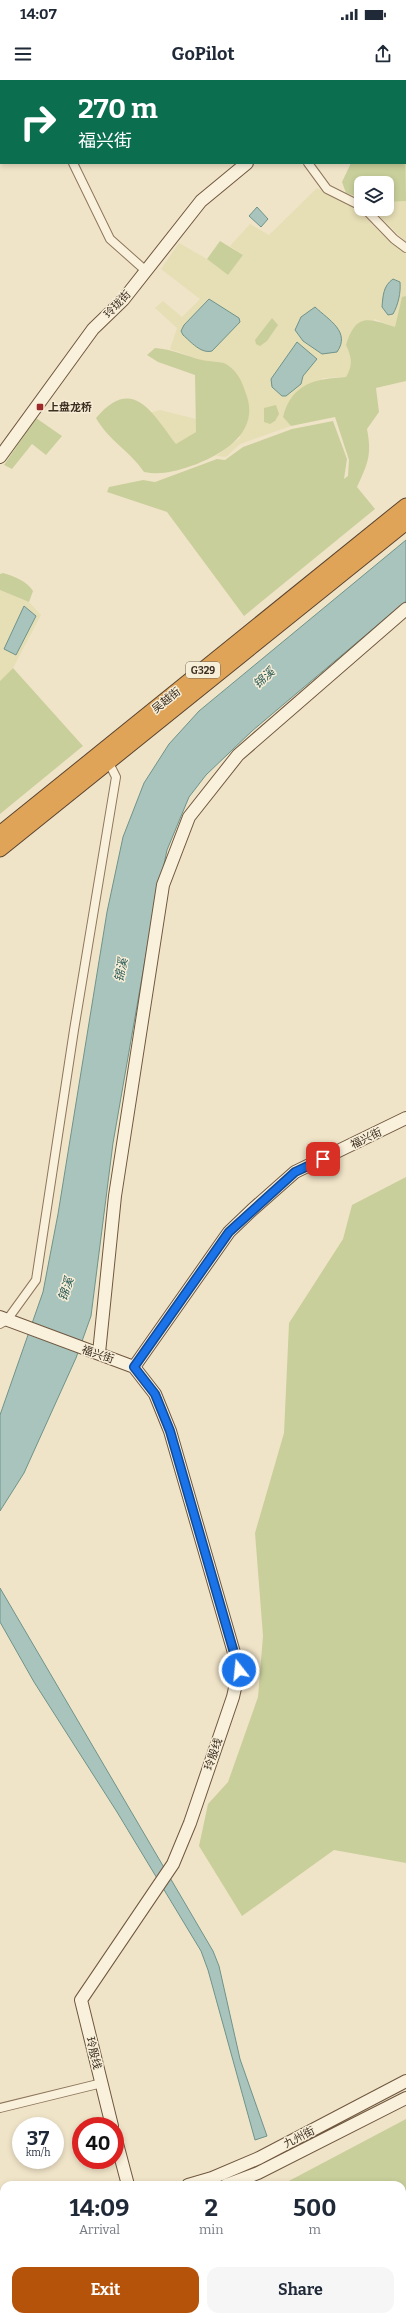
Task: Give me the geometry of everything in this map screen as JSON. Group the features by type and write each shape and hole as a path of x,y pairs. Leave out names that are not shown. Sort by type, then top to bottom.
{"highway":[{"name":"吴越街","path":"0,834 406,506"},
{"name":"吴越街","path":"0,849 406,522"}],"street":[{"path":"73,164 110,239 146,271"},
{"name":"玲珑街","path":"0,457 93,329 123,300 201,201 246,164"},
{"path":"309,164 327,189 354,202"},
{"path":"372,216 394,239 406,248"},
{"path":"99,1354 115,1196 163,885 189,817 238,754 406,609"},
{"path":"2,1321 36,1280 74,1030 116,777 108,761"},
{"name":"福兴街","path":"2,1321 22,1326 134,1367 229,1232 252,1210 295,1172 406,1118"},
{"name":"玲殷线","path":"110,2117 80,2000 156,1885 173,1864 190,1823 233,1698 239,1670 170,1431 155,1394 134,1367"},
{"name":"九州街","path":"202,2181 259,2158 406,2082"},
{"path":"0,2108 102,2083"},
{"name":"九州街","path":"237,2181 258,2173 406,2098"},
{"path":"124,2169 127,2181"}],"shaded area":[{"path":"317,188 354,208 354,216 365,216 382,234 406,254 406,296 402,298 395,328 375,319 346,345 351,355 352,367 346,377 323,378 283,417 291,426 240,444 226,457 216,456 240,438 225,364 204,361 170,349 177,328 155,308 163,301 182,317 200,299 161,269 179,243 207,259 228,275 243,255 230,246 250,224 269,235"},
{"path":"406,201 406,242 379,216 394,216 394,202"},
{"path":"160,410 196,419 196,432 176,445 152,412"},
{"path":"0,590 29,602 41,615 13,668 0,681"}],"green space":[{"path":"351,164 406,164 406,201 394,202 394,176 354,176 354,196 346,193 342,182"},
{"path":"220,241 243,255 228,275 207,259"},
{"path":"406,296 406,381 376,388 379,412 367,429 369,446 368,459 357,487 375,509 244,616 167,512 107,492 109,487 143,480 155,482 217,459 225,460 243,447 292,429 333,421 347,459 344,479 348,476 349,460 335,417 291,426 283,417 292,397 306,385 324,379 346,377 350,369 351,361 346,345 354,327 359,323 370,320 395,327 402,297"},
{"path":"272,318 278,325 267,341 260,346 256,344 255,340"},
{"path":"155,348 173,351 202,360 221,362 233,369 240,379 245,391 249,405 249,417 239,437 209,459 171,472 151,473 144,472 113,440 96,418 109,405 121,399 132,399 141,403 150,411 176,444 196,432 195,375 158,362 147,355"},
{"path":"276,405 279,414 275,421 270,424 264,422 264,408"},
{"path":"36,418 62,436 46,455 32,444 12,469 4,465"},
{"path":"3,573 20,579 30,587 33,591 29,602 0,590 0,574"},
{"path":"13,668 83,746 0,814 0,681"},
{"path":"406,1177 406,1863 334,1850 242,1916 199,1846 208,1804 228,1782 258,1697 263,1636 255,1533 284,1433 289,1323 343,1239 352,1205"},
{"path":"406,2119 406,2181 289,2181"}],"water":[{"path":"257,207 268,219 261,227 249,216"},
{"path":"393,279 400,282 400,295 393,314 388,315 382,307 383,299 385,288"},
{"path":"209,299 239,318 240,322 212,351 204,351 196,347 183,335 181,331 184,325"},
{"path":"315,307 332,322 340,332 341,345 337,352 322,354 303,341 295,330 301,317"},
{"path":"297,342 317,359 303,376 301,384 286,396 282,396 272,387 271,379"},
{"name":"锦溪","path":"406,540 406,601 252,731 206,775 189,797 167,850 151,926 113,1143 91,1316 76,1358 24,1473 0,1511 0,1415 43,1292 58,1214 107,912 123,837 144,783 169,744 199,711"},
{"path":"24,606 36,616 16,655 4,649"},
{"path":"0,1588 213,1951 219,1966 240,2059 267,2136 255,2140 208,1970 201,1951 117,1812 34,1682 0,1622"}],"place":[{"name":"上盘龙桥","path":"40,407"}],"route":[{"path":"239,1670 170,1431 155,1394 134,1367 229,1232 295,1172 323,1159"}]}
